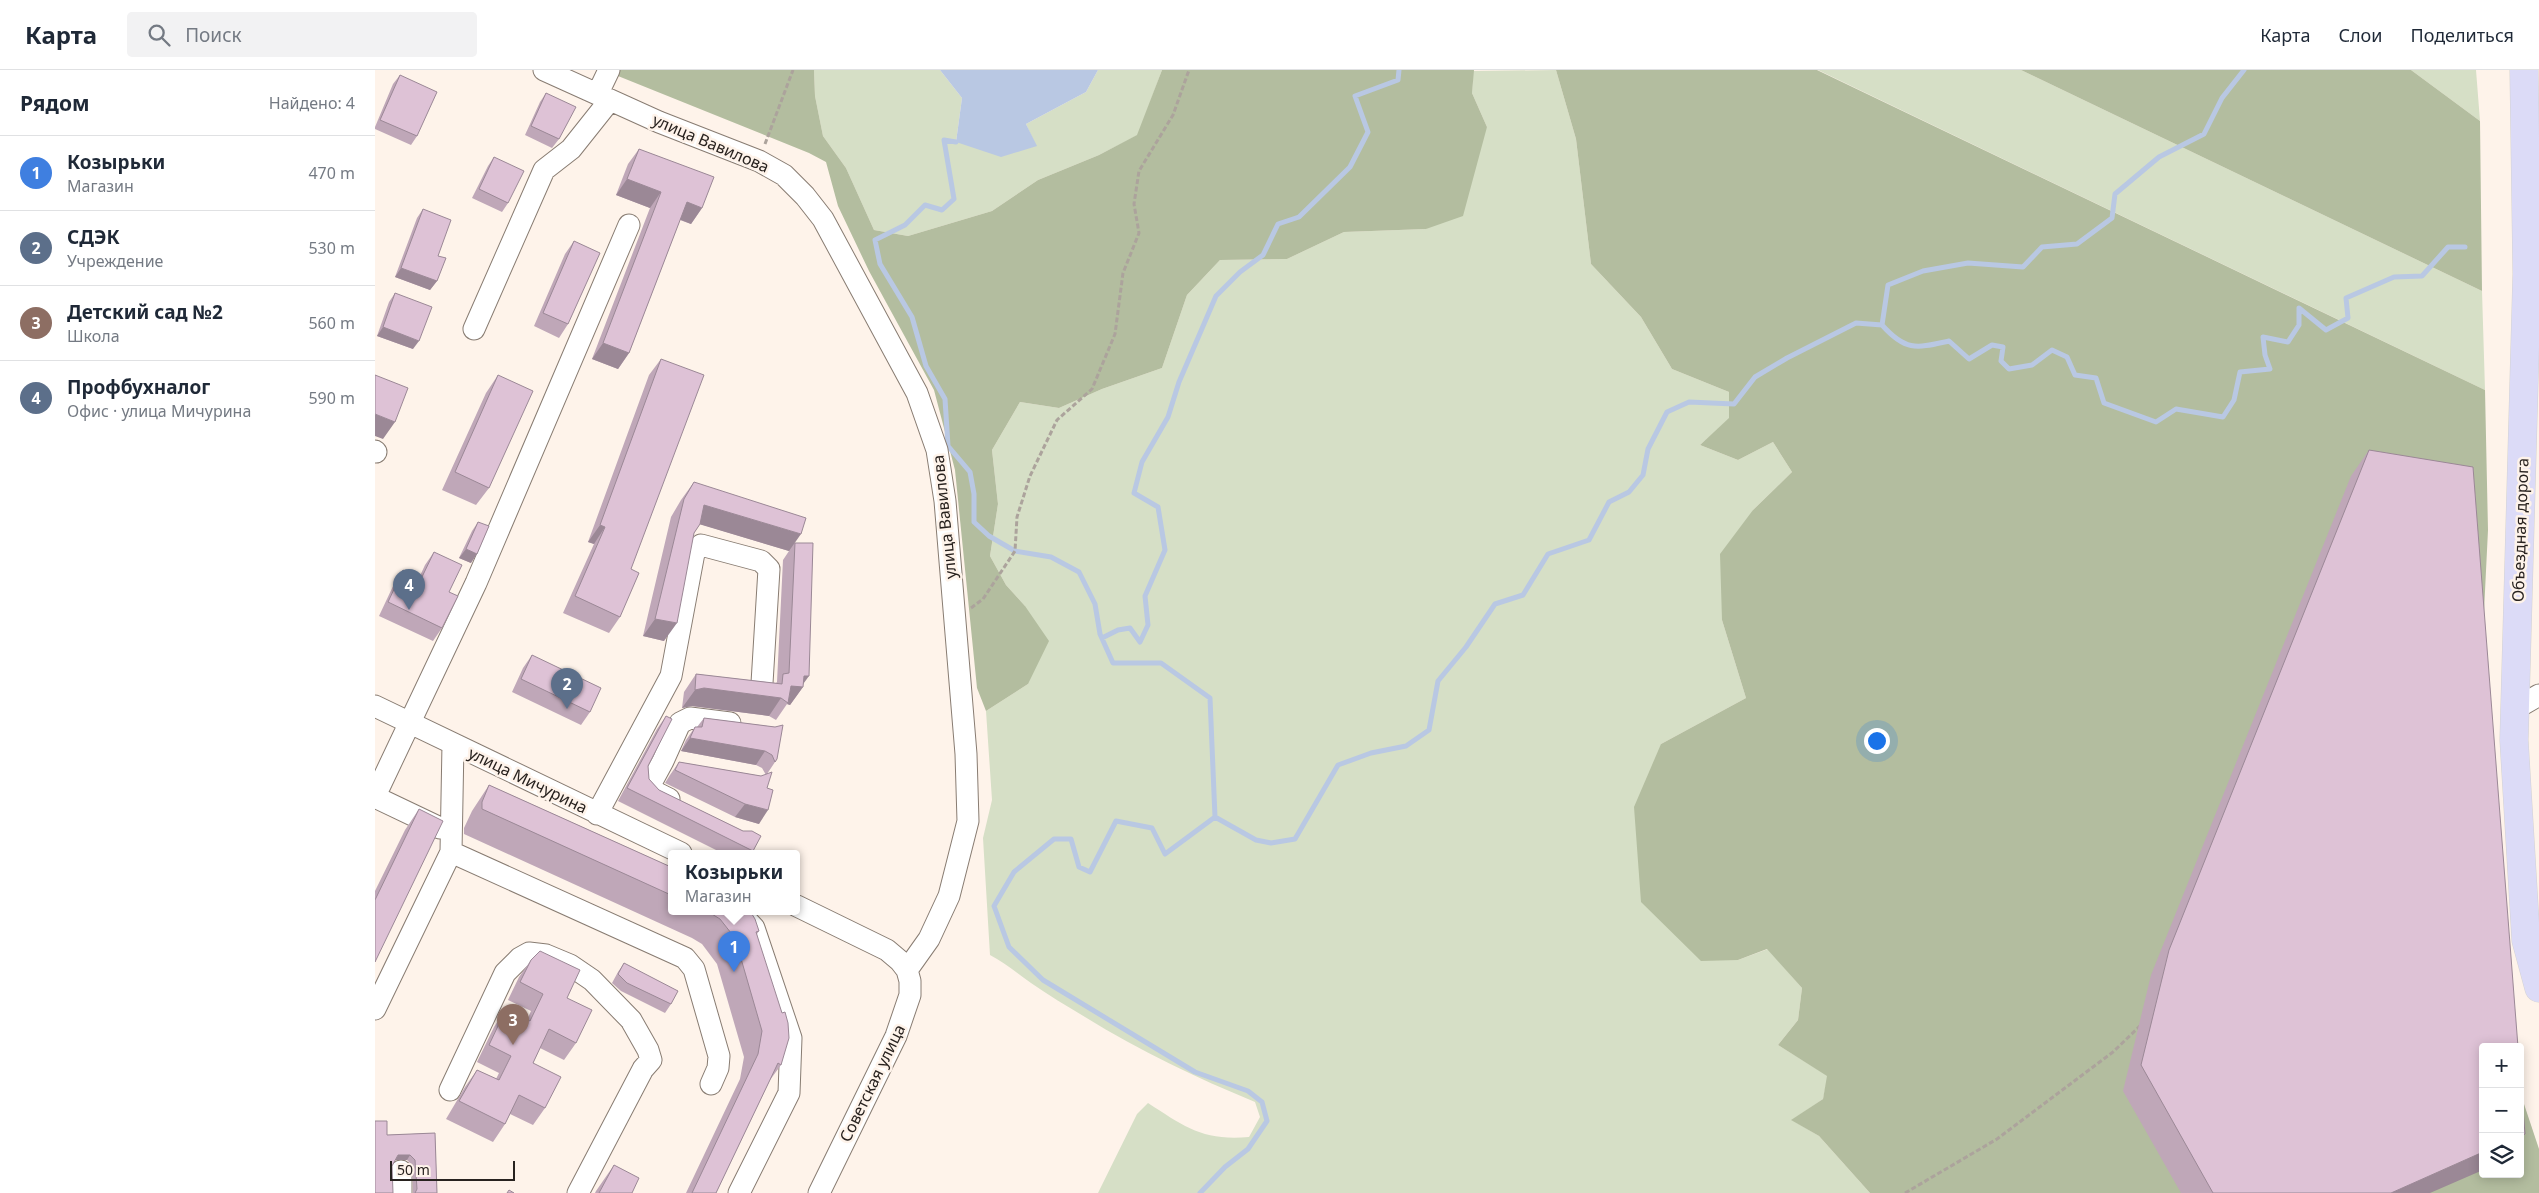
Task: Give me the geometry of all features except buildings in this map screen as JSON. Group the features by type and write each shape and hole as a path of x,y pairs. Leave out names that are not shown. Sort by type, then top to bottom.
{"main road":[{"name":"Объездная дорога","path":"2524,70 2527,274 2514,740 2526,940 2539,988"}],"street":[{"name":"улица Вавилова","path":"544,70 659,122 759,161 785,175 805,196 823,220 917,393 937,450 945,501 966,754 968,822 949,896 929,938 907,970"},
{"path":"474,329 544,170 571,148 604,96 609,70"},
{"path":"629,225 476,583 427,692 375,797 452,843 685,958 695,969 719,1056 719,1068 711,1084"},
{"path":"597,814 671,676 694,553 701,545 761,561 769,569 762,683"},
{"path":"2515,709 2539,695"},
{"name":"улица Мичурина","path":"375,706 675,850"},
{"path":"651,714 676,731"},
{"path":"689,808 655,792 650,785 680,723 690,718 748,726"},
{"path":"375,1009 452,843 453,744"},
{"path":"663,761 684,766"},
{"path":"800,907 887,950 907,970"},
{"path":"739,1193 789,1092 791,1038 754,928 742,915"},
{"path":"450,1090 505,973 520,958 529,954 547,955 570,965 592,980 631,1020 648,1050 651,1060 643,1069 598,1174 578,1193"},
{"name":"Советская улица","path":"819,1193 905,1014 910,995 910,981 907,970"},
{"path":"401,1171 401,1193"}],"path":[{"path":"759,161 793,70"},
{"path":"954,621 983,599 1015,551 1017,517 1031,476 1057,420 1092,389 1115,334 1123,273 1139,233 1134,204 1139,171 1173,115 1189,70"},
{"path":"1905,1193 1997,1139 2113,1052 2147,1019"}],"green space":[{"path":"620,70 814,70 815,96 823,136 846,168 874,230 908,236 992,211 1038,180 1099,155 1137,135 1162,70 1474,70 1472,93 1487,127 1463,216 1426,229 1344,232 1287,259 1220,260 1187,295 1162,368 1102,389 1059,408 1020,402 992,450 998,504 990,556 1006,585 1025,606 1049,641 1028,684 986,711 977,688 955,470 934,390 869,271 838,206 826,162 809,153 618,76"},
{"path":"814,70 940,70 962,98 956,142 1036,146 1026,124 1086,92 1098,70 1162,70 1138,135 1099,155 1038,180 992,211 908,236 874,230 846,168 823,136 815,96"},
{"path":"1556,70 1576,139 1591,264 1641,317 1672,369 1729,392 1730,418 1700,445 1738,460 1773,442 1792,472 1753,510 1722,620 1746,698 1661,744 1738,960 1768,949 1802,988 1798,1020 1778,1045 1828,1076 1823,1099 1792,1120 1819,1136 1870,1193 1098,1193 1137,1114 1148,1103 1184,1125 1219,1137 1249,1137 1260,1117 1255,1102 1190,1074 1148,1053 1051,996 990,955 983,838 992,800 986,711 1028,684 1025,606 1006,585 990,556 998,504 992,450 1020,402 1059,408 1102,389 1162,368 1187,295 1220,260 1287,259 1344,232 1426,229 1487,127 1472,93 1473,71"},
{"path":"1556,70 1817,70 2485,390 2488,530 2472,857 2483,1043 2479,1043 2479,1178 2524,1178 2524,1104 2539,1149 2539,1193 1870,1193 1819,1136 1791,1120 1823,1099 1827,1076 1778,1045 1798,1020 1802,988 1767,949 1738,960 1701,961 1641,902 1634,807 1661,744 1746,698 1722,620 1720,554 1753,510 1792,472 1773,442 1738,460 1700,445 1729,418 1729,392 1672,369 1641,317 1591,264 1576,139"},
{"path":"1818,70 2021,70 2482,291 2485,390"},
{"path":"2021,70 2411,70 2480,121 2482,291"},
{"path":"2411,70 2476,70 2480,121"}],"water":[{"path":"940,70 1098,70 1086,92 1026,124 1037,146 1001,157 956,142 962,98"}],"waterway":[{"path":"1102,638 1118,630 1130,628 1140,642 1148,625 1145,596 1165,550 1158,507 1134,493 1142,462 1168,417 1179,382 1216,296 1240,272 1263,255 1278,224 1299,217 1350,167 1368,132 1355,96 1398,80 1399,70"},
{"path":"1215,817 1256,840 1271,843 1295,839 1338,765 1371,753 1406,746 1429,730 1438,681 1466,647 1495,604 1523,595 1548,554 1589,540 1609,502 1629,492 1643,475 1648,449 1667,412 1689,402 1734,404 1755,377 1787,358 1856,323 1882,325 1888,285 1923,271 1968,263 2023,267 2042,247 2077,244 2112,218 2115,194 2159,157 2204,134 2222,98 2244,70"},
{"path":"956,142 944,140 954,199 942,210 925,205 905,225 875,240 880,264 912,317 926,366 945,399 948,446 970,472 974,494 974,522 989,536 1015,551 1051,557 1079,572 1095,604 1100,634 1113,663 1161,663 1210,698 1215,817 1165,854 1152,828 1116,821 1090,872 1079,867 1071,839 1054,839 1014,872 994,906 1009,947 1043,980 1195,1072 1248,1091 1262,1102 1267,1121 1248,1149 1225,1167 1200,1193"},
{"path":"1882,325 1898,340 1913,346 1949,341 1969,359 1992,345 2003,347 2001,361 2009,369 2032,365 2052,350 2067,357 2075,375 2096,378 2104,403 2156,422 2176,409 2223,417 2234,400 2240,372 2270,369 2265,355 2263,337 2288,342 2299,325 2299,308 2326,330 2348,318 2346,298 2394,277 2422,276 2448,247 2465,247"}],"place":[{"name":"Профбухналог","path":"409,610"},
{"name":"СДЭК","path":"567,709"},
{"name":"Козырьки","path":"734,972"},
{"name":"Детский сад №2","path":"513,1045"}]}
